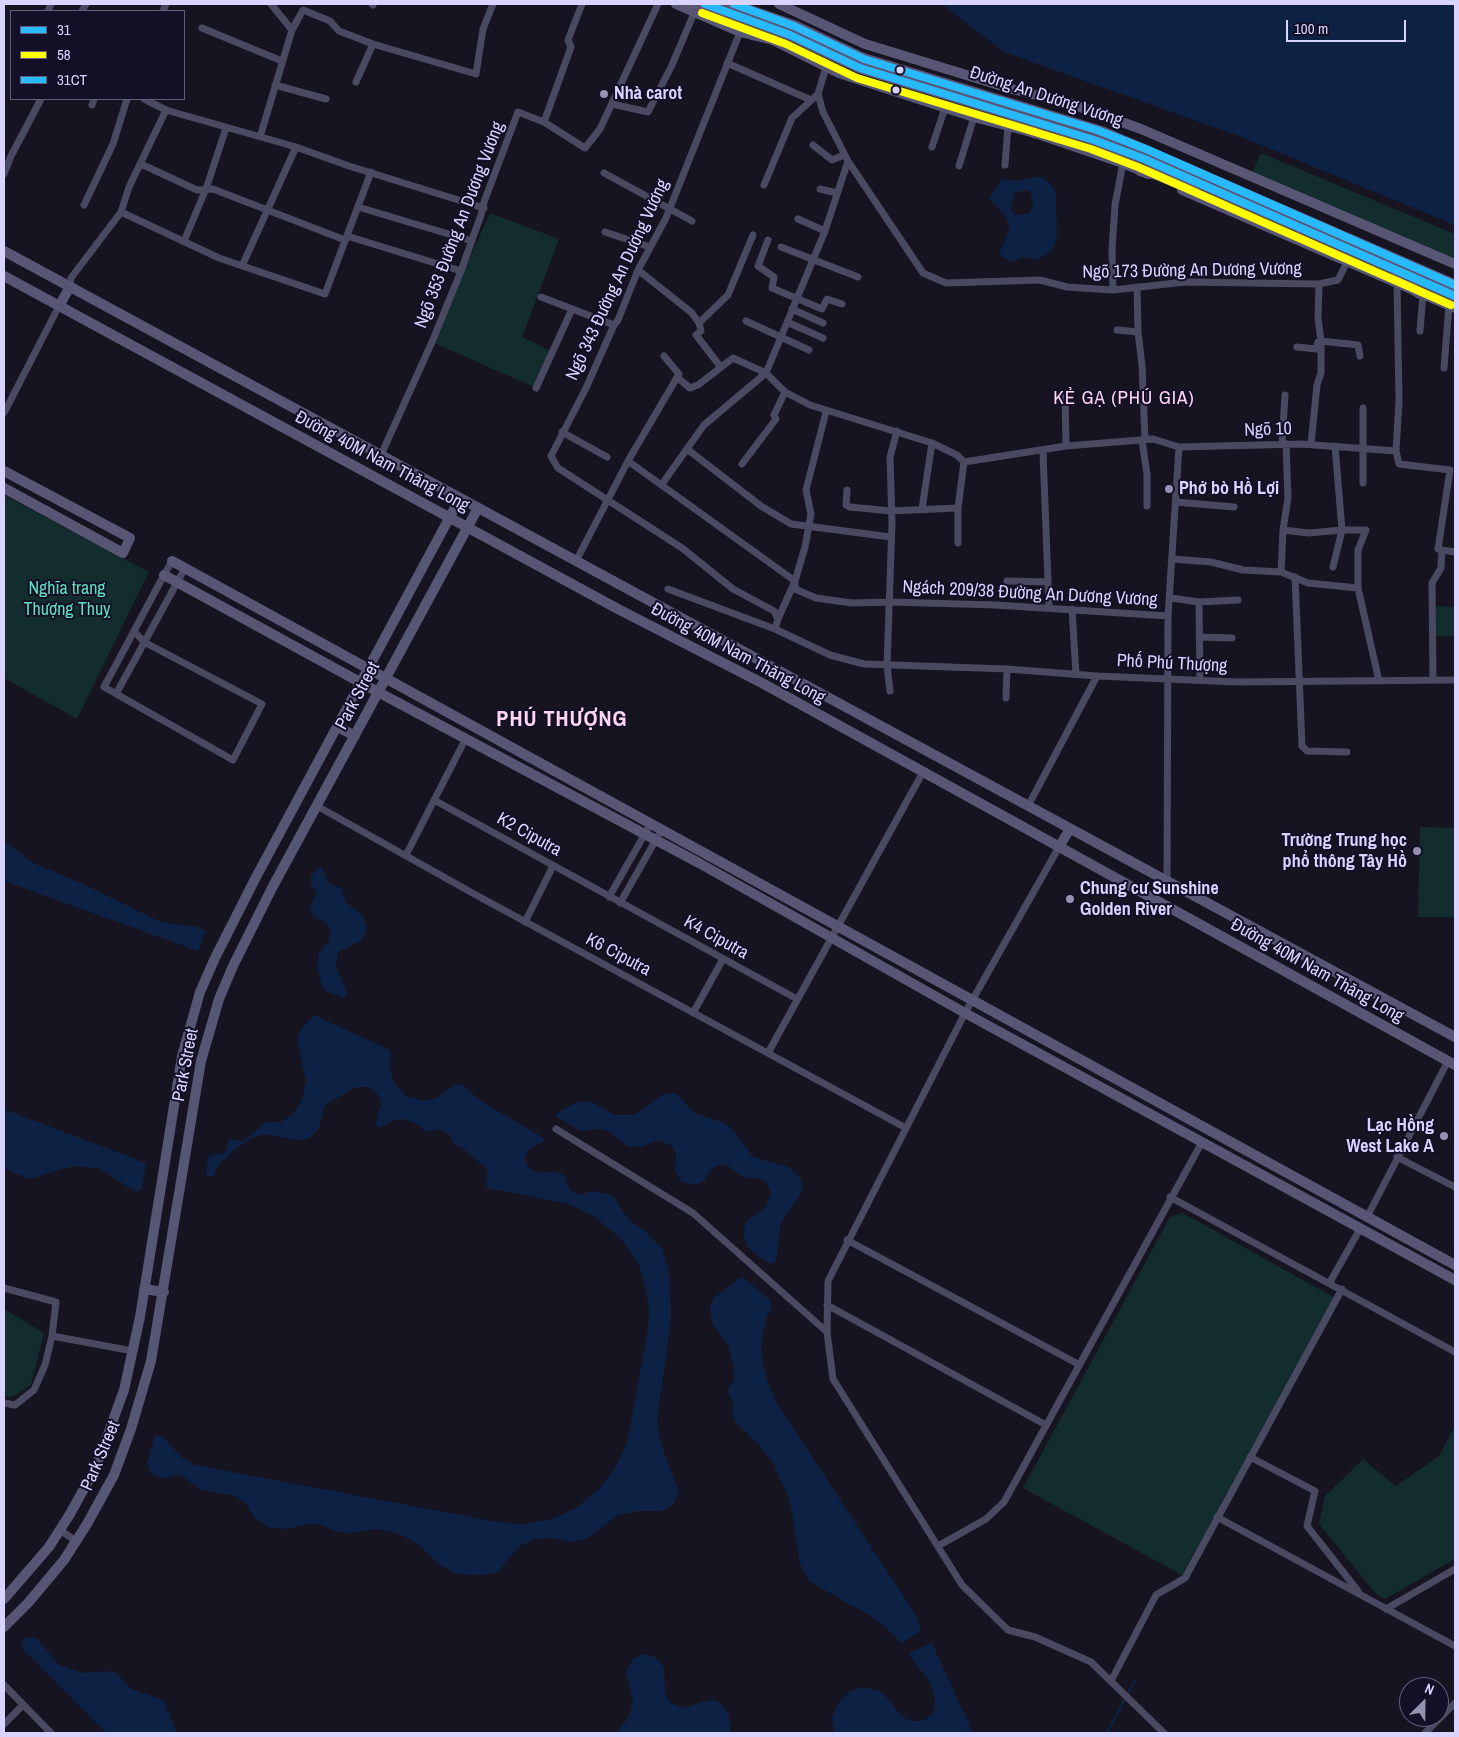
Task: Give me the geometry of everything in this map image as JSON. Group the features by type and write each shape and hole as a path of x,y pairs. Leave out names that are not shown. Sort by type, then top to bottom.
{"main road":[{"path":"687,4 718,18 745,20"},
{"name":"Đường An Dương Vương","path":"705,4 745,20 830,49"},
{"name":"Đường An Dương Vương","path":"731,4 772,17 830,49 861,63 958,99 1094,140 1142,158 1232,199 1294,221 1455,285"},
{"name":"Đường An Dương Vương","path":"861,63 1103,132 1146,148 1294,221 1453,303"},
{"path":"958,99 967,107 1025,127 1035,133"},
{"path":"1141,171 1158,175 1198,192 1232,199"},
{"path":"1359,254 1373,267 1414,287 1421,293"}],"street":[{"path":"271,4 292,30"},
{"path":"260,137 292,30 303,10 330,21 339,31 373,44 476,74 483,29 492,4"},
{"path":"544,122 571,47 568,40 582,4"},
{"name":"Ngõ 353 Đường An Dương Vương","path":"381,455 432,342 472,241 484,208 484,202 518,112 544,122 585,148 600,128 658,4"},
{"path":"676,4 740,32 773,40 826,68 945,108 1035,133 1123,163 1347,262 1421,293 1453,303 1444,368"},
{"name":"Đường An Dương Vương","path":"779,4 865,44 1012,89 1072,104 1141,129 1455,264"},
{"path":"612,104 648,112 676,57 694,13"},
{"path":"202,28 282,62"},
{"name":"Ngõ 343 Đường An Dương Vương","path":"608,499 558,468 551,456 586,388 618,320 638,270 669,208 740,32"},
{"path":"356,82 373,44"},
{"path":"727,63 810,100"},
{"path":"764,185 792,118 818,94 826,68"},
{"path":"275,85 326,99"},
{"name":"Ngõ 173 Đường An Dương Vương","path":"818,94 823,112 846,158 923,274 946,282 1040,280 1067,287 1113,290 1186,282 1319,284 1338,280 1347,262"},
{"path":"4,174 10,156 40,100"},
{"path":"84,204 112,144 127,100"},
{"path":"146,100 166,110 296,147 484,208"},
{"path":"932,147 945,108"},
{"path":"4,413 70,287 71,278 121,212 129,187 142,164 166,110"},
{"path":"959,166 974,117"},
{"path":"1005,164 1008,126"},
{"path":"184,241 206,189 226,128"},
{"path":"662,484 704,425 766,373 825,231 846,158 832,160 813,145"},
{"path":"242,266 296,147"},
{"path":"1113,290 1115,214 1123,163"},
{"path":"142,164 197,190 212,189 346,238 460,271"},
{"path":"121,212 242,266 325,294 370,172"},
{"path":"604,173 692,220"},
{"path":"820,188 837,193"},
{"path":"358,206 472,241"},
{"path":"798,219 825,231"},
{"path":"605,232 650,247"},
{"path":"699,323 728,295 753,235"},
{"path":"768,240 758,266 774,277 772,288 795,300 822,309 827,299 842,304"},
{"path":"781,247 858,277"},
{"name":"Đường 40M Nam Thăng Long","path":"4,251 1455,1037"},
{"path":"638,270 692,313 699,323 701,330 696,335 720,366"},
{"name":"Đường 40M Nam Thăng Long","path":"4,276 618,609 762,683 1452,1063"},
{"path":"1397,283 1399,400 1396,450 1399,464 1450,470 1438,549 1455,552"},
{"path":"1312,444 1317,385 1321,373 1321,341 1318,318 1319,284"},
{"path":"1137,287 1147,506"},
{"path":"1420,331 1421,293"},
{"path":"541,297 614,325"},
{"path":"536,388 572,309"},
{"path":"792,309 823,324"},
{"path":"746,321 809,350"},
{"path":"787,322 823,338"},
{"path":"1117,330 1138,332"},
{"path":"1297,347 1316,349 1318,342 1321,341 1358,344 1360,356"},
{"path":"664,356 679,374 678,376 690,388 698,385 720,366 733,358 766,373 785,392 826,412 897,431 932,443 956,455 964,462 958,508 958,543"},
{"path":"576,561 628,461 678,376"},
{"path":"742,464 776,419 774,415 785,392"},
{"path":"1281,572 1283,530 1288,498 1284,444 1285,395"},
{"path":"1065,396 1066,446"},
{"path":"1363,408 1363,483"},
{"path":"775,628 795,581 805,547 811,514 806,490 826,412"},
{"path":"890,691 887,666 891,602 890,457 897,431"},
{"path":"562,432 607,457"},
{"name":"Ngõ 10","path":"964,462 1023,453 1043,452 1066,446 1153,439 1179,447 1312,444 1396,450"},
{"path":"922,510 932,443"},
{"path":"1333,566 1342,530 1335,446"},
{"path":"1167,882 1168,616 1171,598 1179,447"},
{"path":"687,449 761,506 791,524 891,537"},
{"path":"1043,452 1049,608"},
{"path":"628,461 795,581"},
{"path":"4,470 130,538 122,553 4,488"},
{"path":"847,490 847,506 891,511 958,508"},
{"name":"Park Street","path":"4,1599 43,1554 60,1530 96,1467 124,1390 144,1289 182,1056 200,992 255,879 460,498"},
{"path":"608,499 682,548 733,590 774,611 778,619"},
{"path":"1176,502 1234,507"},
{"name":"Park Street","path":"4,1627 28,1603 76,1541 114,1475 131,1429 151,1361 201,1061 209,1028 232,966 478,508"},
{"path":"1283,530 1309,533 1366,530 1358,550 1358,588 1379,681"},
{"path":"1433,680 1432,583 1441,568 1442,550"},
{"path":"1173,559 1212,562 1243,570 1281,572 1308,583 1358,588"},
{"path":"134,630 144,642 262,704 233,760 104,687 134,630 172,561 1455,1265"},
{"path":"116,694 184,568"},
{"path":"164,575 361,683 656,840 833,937 965,1014 1201,1144 1455,1280"},
{"path":"1295,578 1298,682 1303,750 1347,752"},
{"name":"Ngách 209/38 Đường An Dương Vương","path":"795,581 795,589 816,598 852,603 891,602 1049,608 1168,616"},
{"path":"1007,581 1048,582"},
{"name":"Phố Phú Thượng","path":"668,589 775,628 830,655 864,664 1007,669 1097,676 1200,680 1298,682 1455,680"},
{"path":"1171,598 1199,602 1238,600"},
{"path":"1199,602 1200,680"},
{"path":"1072,609 1076,674"},
{"path":"1199,637 1232,638"},
{"path":"1006,698 1007,669"},
{"path":"1028,806 1097,676"},
{"path":"338,727 355,736"},
{"path":"406,855 466,738"},
{"path":"768,1053 923,772"},
{"name":"K2 Ciputra","path":"434,800 620,903"},
{"name":"K6 Ciputra","path":"317,806 525,922 906,1128"},
{"path":"609,897 651,823"},
{"path":"620,903 662,829"},
{"path":"1070,829 972,1001 847,1240 828,1282 826,1332 832,1379 962,1585 1008,1630 1035,1637 1091,1662 1164,1733"},
{"path":"525,922 553,866"},
{"name":"K4 Ciputra","path":"620,903 798,1000"},
{"path":"694,1013 723,959"},
{"path":"1330,1282 1397,1157 1452,1063"},
{"path":"556,1129 692,1213 826,1332"},
{"path":"938,1546 986,1519 1004,1502 1208,1130"},
{"path":"1397,1157 1455,1187"},
{"path":"1170,1197 1330,1282 1455,1352"},
{"path":"847,1240 1078,1364"},
{"path":"4,1288 56,1302 52,1336 45,1365 34,1390 15,1405 4,1403"},
{"path":"144,1289 164,1292"},
{"path":"1111,1681 1156,1596 1185,1578 1342,1289"},
{"path":"827,1304 1046,1424"},
{"path":"52,1336 133,1351"},
{"path":"1250,1457 1315,1491 1307,1526 1360,1595"},
{"path":"1217,1517 1455,1646"},
{"path":"60,1530 76,1541"},
{"path":"1386,1609 1455,1569"},
{"path":"4,1685 51,1733"},
{"path":"1425,1733 1455,1704"},
{"path":"4,1724 23,1705"}],"green space":[{"path":"1261,153 1455,234 1455,265 1251,175"},
{"path":"490,213 559,239 522,337 553,352 536,388 432,342"},
{"name":"Nghĩa trang Thượng Thuỵ","path":"4,495 149,572 77,719 4,678"},
{"path":"1436,606 1455,607 1455,636 1435,636"},
{"path":"1420,827 1455,828 1455,917 1418,917"},
{"path":"1183,1213 1335,1298 1182,1575 1023,1488 1170,1217"},
{"path":"4,1309 44,1333 31,1385 14,1396 4,1397"},
{"path":"1455,1426 1455,1559 1385,1599 1376,1594 1319,1524 1325,1496 1363,1459 1396,1486 1439,1456"}],"water":[{"path":"942,4 1455,4 1455,225 1239,136 1004,52"},
{"path":"1042,177 1050,183 1056,193 1057,238 1052,250 1037,260 1023,257 1011,262 999,255 1010,227 1006,216 989,199 1002,179 1017,181","holes":["1026,190 1031,193 1033,207 1029,214 1015,215 1011,209 1014,193"]},
{"path":"4,841 35,864 81,883 161,922 197,927 206,931 198,951 4,881"},
{"path":"318,867 322,868 328,883 341,888 346,902 363,916 367,927 362,940 338,952 336,967 348,994 344,998 326,991 322,987 317,965 319,952 329,941 331,931 326,922 315,918 309,909 317,893 309,880"},
{"path":"314,1015 388,1049 391,1055 389,1067 394,1083 406,1096 423,1101 437,1098 455,1084 463,1085 482,1102 544,1138 543,1142 529,1149 525,1159 530,1169 540,1173 555,1172 564,1175 570,1190 580,1195 592,1191 612,1195 629,1220 646,1232 663,1250 670,1277 671,1320 657,1419 660,1441 679,1492 673,1505 662,1511 638,1511 618,1515 586,1539 570,1542 553,1538 535,1539 520,1546 497,1572 481,1575 458,1574 440,1565 416,1543 397,1533 377,1529 352,1533 336,1532 321,1525 308,1524 286,1529 270,1528 255,1518 246,1504 236,1496 202,1490 181,1475 165,1478 151,1474 147,1463 155,1436 162,1436 181,1457 195,1465 497,1522 525,1524 552,1519 577,1507 600,1488 615,1468 627,1443 647,1336 649,1311 646,1290 639,1265 622,1240 595,1217 569,1204 488,1188 485,1184 488,1175 485,1167 461,1147 453,1144 450,1135 441,1129 426,1132 415,1123 403,1119 392,1121 379,1128 375,1125 381,1104 379,1095 369,1087 356,1087 325,1105 319,1128 309,1139 295,1140 264,1134 248,1140 219,1164 213,1176 206,1176 210,1155 223,1154 227,1148 228,1139 243,1141 266,1122 281,1122 292,1115 302,1100 306,1080 297,1040 301,1029"},
{"path":"676,1093 694,1113 725,1123 735,1132 753,1157 788,1167 800,1177 803,1190 781,1223 776,1261 770,1264 760,1258 748,1247 743,1233 746,1222 766,1207 771,1192 766,1182 756,1178 742,1177 729,1166 720,1164 710,1170 704,1181 695,1185 685,1183 680,1180 675,1171 676,1154 671,1145 659,1140 639,1147 628,1147 609,1131 599,1129 580,1131 556,1116 557,1113 577,1102 590,1101 614,1115 634,1115 663,1094"},
{"path":"4,1109 146,1163 142,1189 136,1192 99,1168 73,1166 29,1179 7,1170 4,1164"},
{"path":"743,1277 770,1300 772,1308 766,1319 761,1344 764,1370 775,1400 915,1614 921,1631 902,1643 877,1620 809,1581 800,1564 787,1494 773,1463 758,1444 736,1423 732,1412 733,1402 727,1391 734,1380 734,1368 729,1347 712,1323 710,1305 714,1298 739,1278"},
{"path":"31,1637 38,1640 59,1665 83,1673 116,1672 131,1689 163,1700 177,1733 106,1733 22,1648 22,1639"},
{"path":"932,1643 973,1733 834,1733 832,1717 838,1703 849,1692 863,1687 880,1692 892,1703 900,1715 911,1721 924,1721 933,1712 935,1698 930,1682 909,1652"},
{"path":"642,1654 655,1657 664,1668 665,1691 669,1702 683,1708 716,1700 723,1705 730,1719 730,1733 616,1733 628,1718 633,1702 626,1673 632,1660"}],"waterway":[{"path":"1107,1733 1135,1680"}],"transit line":[{"name":"31","path":"705,4 790,35 860,68 1094,140 1142,158 1455,296"},
{"name":"31CT","path":"734,4 794,26 864,59 1097,130 1146,149 1455,285"},
{"name":"58","path":"702,13 786,44 857,78 1091,149 1138,167 1451,305"}],"place":[{"name":"Nhà carot","path":"604,94"},
{"name":"Phở bò Hồ Lợi","path":"1169,489"},
{"name":"Trường Trung học phổ thông Tây Hồ","path":"1417,851"},
{"name":"Chung cư Sunshine Golden River","path":"1070,899"},
{"name":"Lạc Hồng West Lake A","path":"1444,1136"}],"district":[{"name":"KẺ GẠ (PHÚ GIA)","path":"1124,399"},
{"name":"PHÚ THƯỢNG","path":"562,720"}]}
